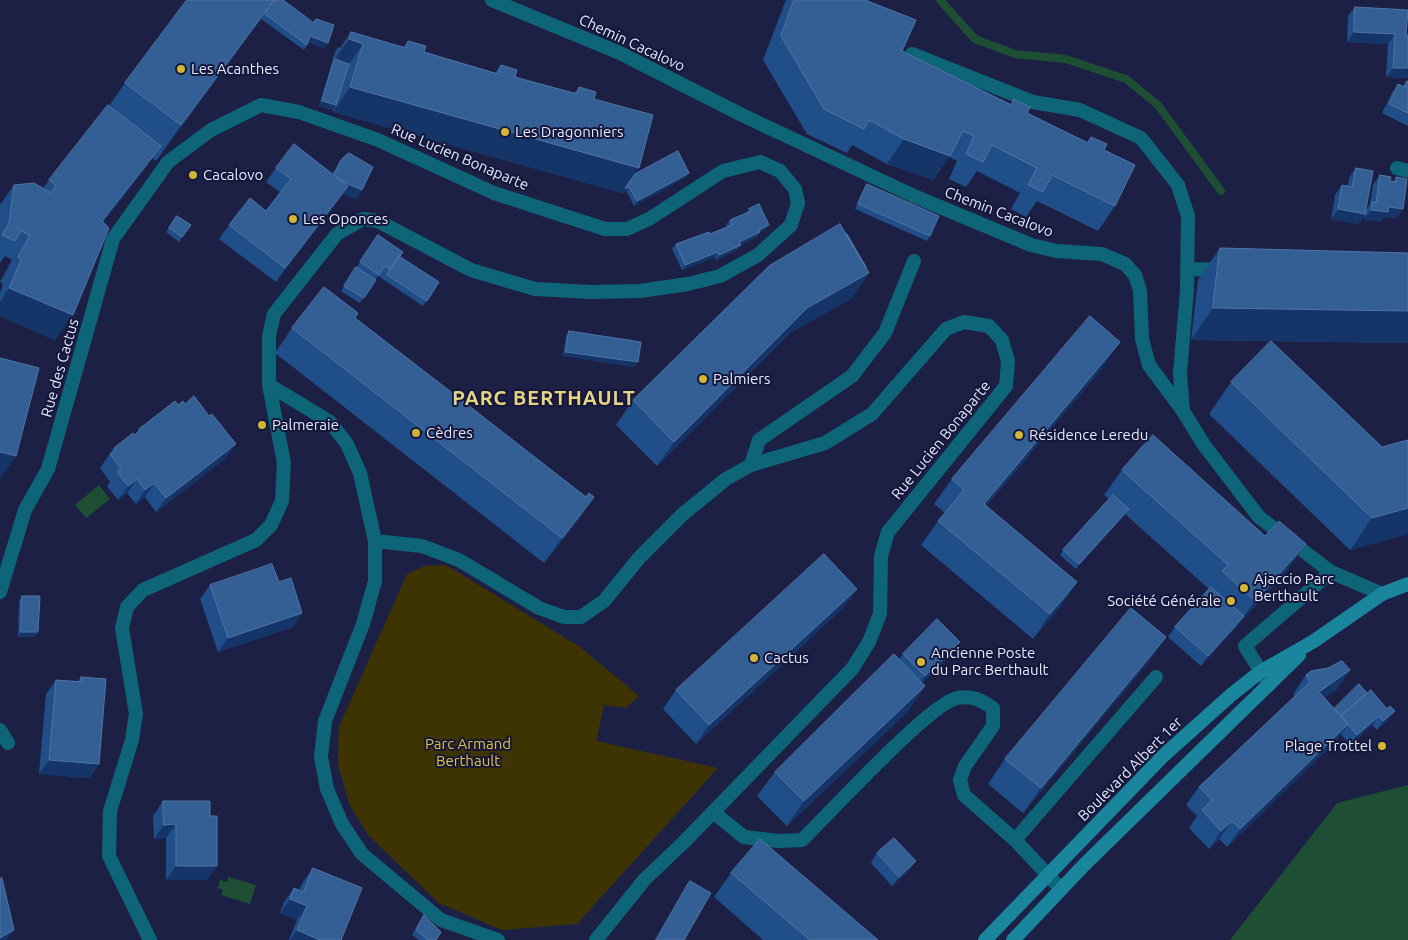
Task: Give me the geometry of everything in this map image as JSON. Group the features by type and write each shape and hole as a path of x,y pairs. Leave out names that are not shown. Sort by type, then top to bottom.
{"main road":[{"name":"Boulevard Albert 1er","path":"986,940 1164,755 1231,695 1260,672 1314,641 1382,594 1408,584"},
{"name":"Boulevard Albert 1er","path":"1013,940 1062,889 1314,641"}],"street":[{"name":"Chemin Cacalovo","path":"492,0 620,53 744,116 905,192 1022,241 1056,251 1102,254 1125,264 1136,275 1140,291 1142,338 1149,365 1183,411 1204,445 1259,518 1331,572 1382,594"},
{"path":"912,54 1033,102 1080,110 1141,138 1178,184 1188,216 1187,269 1180,373 1183,411"},
{"name":"Rue Lucien Bonaparte","path":"150,940 109,856 110,810 132,740 136,714 122,628 127,606 143,590 256,540 271,525 282,501 284,462 269,385 269,336 274,314 337,234 363,219 378,221 471,270 535,289 591,292 640,291 688,284 720,276 758,255 791,225 798,203 795,189 780,171 760,162 723,171 649,219 634,226 626,229 605,229 494,193 378,140 299,112 261,105 211,130 168,162"},
{"name":"Rue des Cactus","path":"0,592 25,510 48,469 113,239 168,162"},
{"path":"751,465 759,440 852,376 885,333 914,261"},
{"path":"1187,269 1240,270"},
{"name":"Rue Lucien Bonaparte","path":"375,541 422,546 459,560 539,608 564,617 581,616 604,601 639,558 683,514 726,479 751,465 825,443 872,414 946,329 964,322 989,326 1002,340 1008,361 1006,386 888,532 881,556 880,614 869,642 852,669 645,879 596,940"},
{"path":"269,385 330,422 347,444 360,473 375,541 375,581 363,624 325,721 321,757 327,789 342,824 362,854 441,920 498,940"},
{"path":"1268,685 1245,646 1331,572"},
{"path":"1016,840 1156,677"},
{"path":"713,812 744,837 778,841 802,840 929,714 956,698 978,698 993,708 993,726 965,766 960,780 964,795 1016,840 1062,889"},
{"path":"0,730 8,743"}],"green space":[{"name":"Parc Armand Berthault","path":"446,565 580,647 639,696 626,708 604,705 596,741 718,768 577,924 502,930 439,903 369,836 350,806 338,765 339,727 407,574 424,566"}],"shaded area":[{"path":"99,485 110,499 86,518 75,505"},
{"path":"1408,785 1408,940 1230,940 1337,803"},
{"path":"228,877 256,885 250,904 221,895 223,890 218,888 220,880 227,882"}],"building":[{"name":"Les Acanthes","path":"187,0 274,0 181,125 125,83"},
{"path":"275,0 283,0 314,23 316,19 334,25 328,43 310,36 307,45 265,14"},
{"path":"794,0 865,0 916,20 902,51 1011,105 1014,99 1030,107 1027,113 1088,143 1091,137 1107,144 1104,150 1135,165 1115,206 1052,175 1043,192 1028,185 1037,168 992,145 983,162 966,154 974,136 963,131 950,156 904,139 869,120 864,129 824,109 781,36"},
{"path":"1355,7 1408,10 1406,35 1408,35 1408,68 1393,68 1395,34 1354,32"},
{"path":"351,32 406,48 408,41 426,46 424,52 498,74 501,65 517,70 515,77 577,94 579,87 596,92 594,99 653,115 639,168 350,87 363,44 349,39"},
{"path":"335,59 349,64 336,105 322,101"},
{"path":"1407,81 1408,113 1389,104 1398,84 1404,87"},
{"path":"108,105 161,146 102,221 109,228 73,315 9,288 21,260 18,257 30,235 21,231 15,241 2,235 9,223 14,185 34,183 51,193 56,186 49,180"},
{"name":"Les Oponces","path":"294,144 348,186 285,268 229,225 250,198 266,211 291,179 276,168"},
{"path":"678,151 689,173 637,201 630,188 625,188 635,174"},
{"path":"349,153 373,167 362,190 334,175 341,160"},
{"path":"1356,168 1373,171 1365,214 1338,209 1342,185 1352,187"},
{"path":"1380,175 1391,177 1390,181 1396,182 1396,177 1407,179 1403,209 1389,207 1388,212 1371,210 1372,202 1376,202"},
{"path":"867,184 939,216 930,236 858,204"},
{"path":"759,204 769,225 759,230 760,232 739,242 741,245 719,255 718,252 685,265 676,244 732,225 730,220 751,211 749,209"},
{"path":"177,216 191,225 182,237 169,228"},
{"name":"Palmiers","path":"840,224 869,273 807,308 674,442 633,400 769,266"},
{"path":"846,234 847,234 866,267"},
{"path":"378,235 403,252 390,270 385,266 379,275 360,262"},
{"path":"1220,248 1408,253 1408,311 1213,308"},
{"path":"399,256 439,282 427,301 387,275"},
{"path":"356,267 376,280 364,298 344,286"},
{"path":"324,287 358,313 355,318 586,497 589,493 594,497 562,538 292,328"},
{"path":"1090,316 1120,342 984,504 1077,582 1050,614 938,521 964,490 952,479"},
{"path":"569,331 641,342 638,362 566,352"},
{"path":"1271,341 1382,447 1408,440 1408,508 1372,518 1231,382"},
{"path":"0,358 39,368 16,456 0,452"},
{"path":"194,396 209,416 212,414 236,444 166,498 154,483 145,490 137,479 128,486 117,472 121,469 110,454 115,450 114,448 133,433 135,435 139,429 175,401 178,405 183,401 185,404"},
{"path":"1153,435 1265,536 1279,521 1306,544 1255,601 1222,571 1228,565 1122,470"},
{"path":"1113,495 1129,509 1079,564 1063,550"},
{"name":"Cactus","path":"824,554 857,589 709,725 676,690"},
{"path":"272,564 279,582 291,578 302,613 228,638 210,585"},
{"path":"1211,587 1244,616 1208,656 1175,627"},
{"path":"22,596 40,596 38,632 21,632"},
{"path":"1131,608 1166,637 1041,788 1005,759"},
{"path":"937,619 960,642 925,676 903,654"},
{"path":"894,654 925,686 804,801 775,772"},
{"path":"1342,661 1350,670 1319,692 1348,724 1240,829 1232,821 1221,831 1202,810 1212,800 1199,787 1310,682 1306,675 1311,671 1328,668"},
{"path":"81,677 106,679 99,764 49,760 56,680 81,682"},
{"path":"1359,684 1367,693 1341,716 1334,709"},
{"path":"1371,690 1387,709 1390,706 1395,711 1383,721 1379,716 1357,735 1341,716"},
{"path":"163,801 210,801 210,816 217,816 217,866 176,866 176,824 164,825"},
{"path":"894,838 916,861 899,877 877,853"},
{"path":"760,839 878,940 810,940 731,873"},
{"path":"313,868 362,888 341,940 320,940 297,930 307,906 290,899 294,888 303,892"},
{"path":"2,878 14,930 0,938 0,879"},
{"path":"690,881 711,893 684,940 656,940"},
{"path":"424,915 441,932 436,940 428,940 416,930"}],"waterway":[{"path":"940,0 975,39 1015,54 1066,59 1126,79 1158,105 1221,191"}],"place":[{"name":"Les Acanthes","path":"181,69"},
{"name":"Les Dragonniers","path":"505,132"},
{"name":"Cacalovo","path":"193,175"},
{"name":"Les Oponces","path":"293,219"},
{"name":"Palmiers","path":"703,379"},
{"name":"Palmeraie","path":"262,425"},
{"name":"Cèdres","path":"416,433"},
{"name":"Résidence Leredu","path":"1019,435"},
{"name":"Ajaccio Parc Berthault","path":"1244,588"},
{"name":"Société Générale","path":"1231,601"},
{"name":"Cactus","path":"754,658"},
{"name":"Ancienne Poste du Parc Berthault","path":"921,662"},
{"name":"Plage Trottel","path":"1382,746"}],"district":[{"name":"PARC BERTHAULT","path":"544,398"}]}
